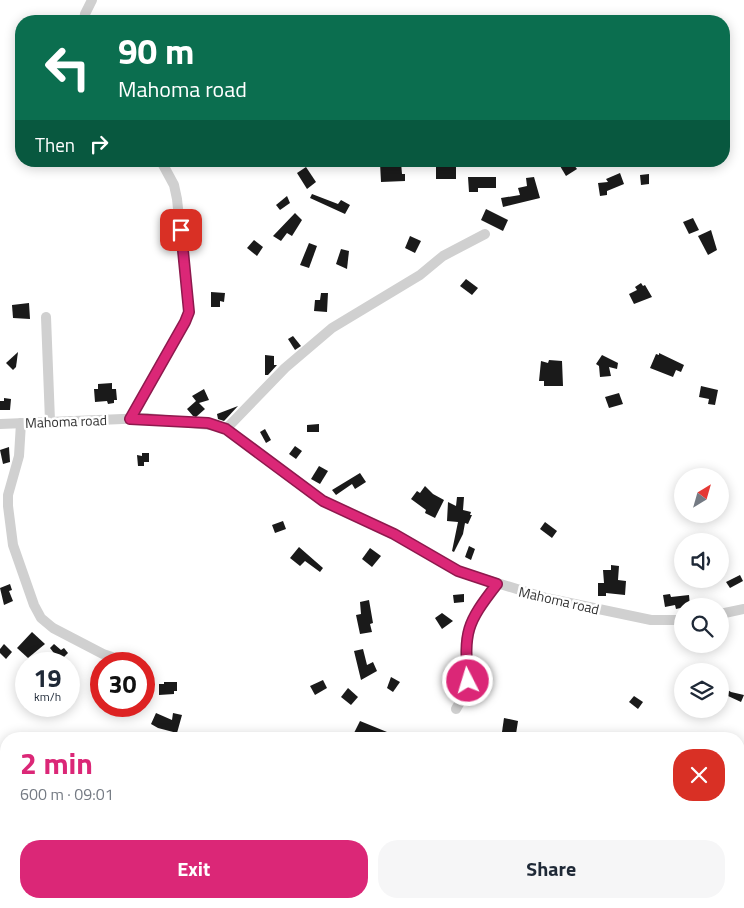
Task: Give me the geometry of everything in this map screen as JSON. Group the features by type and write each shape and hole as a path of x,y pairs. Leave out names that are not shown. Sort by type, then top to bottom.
{"street":[{"path":"85,15 92,0"},
{"path":"130,419 189,312 177,199 174,185 164,167"},
{"path":"226,429 286,368 332,328 420,275 443,256 485,234"},
{"path":"46,317 50,422"},
{"name":"Mahoma road","path":"0,424 130,419 208,423 226,429 323,501 394,534 458,571 546,598 651,620 674,620"},
{"path":"21,423 20,456 8,495 13,545 34,606 41,618 53,628 98,652"},
{"path":"456,709 465,694 468,681 466,646 469,627 476,611 497,584"},
{"path":"729,612 744,609"}],"building":[{"path":"306,167 316,182 307,189 297,173"},
{"path":"380,167 401,167 402,174 405,174 405,181 381,182"},
{"path":"436,167 456,167 456,179 436,179"},
{"path":"561,167 576,167 577,169 566,176"},
{"path":"620,173 624,184 607,191 607,195 600,196 598,183 608,182 606,179"},
{"path":"649,174 649,184 641,185 640,175"},
{"path":"468,177 496,177 496,188 478,188 478,192 469,192"},
{"path":"534,177 540,198 503,207 501,198 520,195 518,188 527,186 526,178"},
{"path":"312,194 338,204 341,200 350,205 345,214 310,198"},
{"path":"287,196 290,203 280,210 276,205"},
{"path":"486,209 508,220 503,231 481,220"},
{"path":"295,213 302,220 292,236 287,233 281,241 273,236"},
{"path":"693,218 699,230 689,234 683,222"},
{"path":"711,230 717,250 708,255 698,236"},
{"path":"410,236 421,241 415,253 405,248"},
{"path":"254,240 263,247 257,256 247,248"},
{"path":"309,243 317,246 309,268 300,265"},
{"path":"341,249 349,251 347,269 336,264"},
{"path":"466,279 478,288 472,295 460,286"},
{"path":"641,283 643,286 645,285 652,297 634,304 629,294 637,290 635,287"},
{"path":"211,292 225,293 224,302 220,301 220,307 211,307"},
{"path":"321,293 328,293 327,312 314,311 315,300 320,300"},
{"path":"29,303 30,319 13,318 12,305"},
{"path":"293,336 301,346 295,350 288,339"},
{"path":"18,352 16,367 13,370 6,363"},
{"path":"659,353 684,365 681,372 676,370 673,377 650,368 656,354 659,355"},
{"path":"265,355 274,356 274,365 277,365 268,375 265,375"},
{"path":"602,355 618,363 617,369 609,367 611,376 600,377 599,366 596,364"},
{"path":"549,360 562,361 563,386 544,386 544,381 539,381 541,361 548,363"},
{"path":"112,383 112,389 116,389 117,400 114,400 114,403 108,404 107,401 95,402 94,389 98,389 98,384"},
{"path":"701,386 718,390 715,405 708,404 709,399 699,397"},
{"path":"204,389 209,400 199,403 205,409 196,417 193,416 187,409 196,401 192,396"},
{"path":"619,393 623,404 609,408 605,397"},
{"path":"4,398 11,399 10,410 0,410 0,401 4,401"},
{"path":"238,406 224,421 218,419 217,414"},
{"path":"319,424 319,432 307,432 307,425"},
{"path":"265,429 271,440 266,443 260,432"},
{"path":"295,446 302,451 296,459 289,454"},
{"path":"9,447 10,462 3,464 0,450"},
{"path":"142,453 149,453 149,462 144,462 144,466 138,466 137,455 142,456"},
{"path":"319,466 328,471 320,484 311,479"},
{"path":"360,473 366,482 355,489 352,484 336,495 332,490"},
{"path":"425,486 433,494 444,500 435,518 425,513 426,510 411,499 417,491 420,493"},
{"path":"457,497 464,497 463,510 471,512 470,515 472,515 468,524 465,523 463,534 454,552 452,551 458,522 447,521 448,502 456,506"},
{"path":"283,521 286,529 275,533 272,525"},
{"path":"545,522 557,531 552,538 540,529"},
{"path":"469,546 475,549 471,560 465,557"},
{"path":"299,547 323,568 320,572 305,561 300,566 290,558"},
{"path":"370,548 381,556 372,567 362,559"},
{"path":"611,565 619,566 618,580 626,581 625,595 606,593 606,596 598,596 598,583 604,583 603,570 611,570"},
{"path":"740,575 743,581 730,588 729,580"},
{"path":"10,584 12,590 9,591 13,601 4,605 0,588"},
{"path":"464,594 464,602 454,603 453,595"},
{"path":"670,594 671,597 689,595 689,598 674,598 674,605 665,607 663,595"},
{"path":"369,600 373,623 370,624 372,632 360,634 356,615 361,614 360,602"},
{"path":"442,613 453,621 442,629 435,618"},
{"path":"32,632 45,644 35,652 21,652 17,648"},
{"path":"4,644 12,652 6,659 0,653 0,649"},
{"path":"54,644 61,650 64,648 67,652 53,652 50,648"},
{"path":"363,649 367,665 373,662 377,671 361,680 354,651"},
{"path":"391,677 400,682 393,692 387,688"},
{"path":"323,680 327,688 315,695 310,686"},
{"path":"164,682 177,682 177,691 174,691 174,694 159,695 159,684 164,684"},
{"path":"348,688 358,697 351,705 341,697"},
{"path":"729,691 744,695 741,702 729,696"},
{"path":"634,696 643,702 638,709 629,702"},
{"path":"156,713 172,720 173,713 182,715 177,732 158,728 151,724"},
{"path":"504,718 518,721 516,732 502,732"},
{"path":"360,721 387,732 354,732"}],"route":[{"path":"181,230 189,312 130,419 147,418 208,423 226,429 285,475 323,501 394,534 458,571 497,584 476,611 469,627 466,646 468,681"}]}
